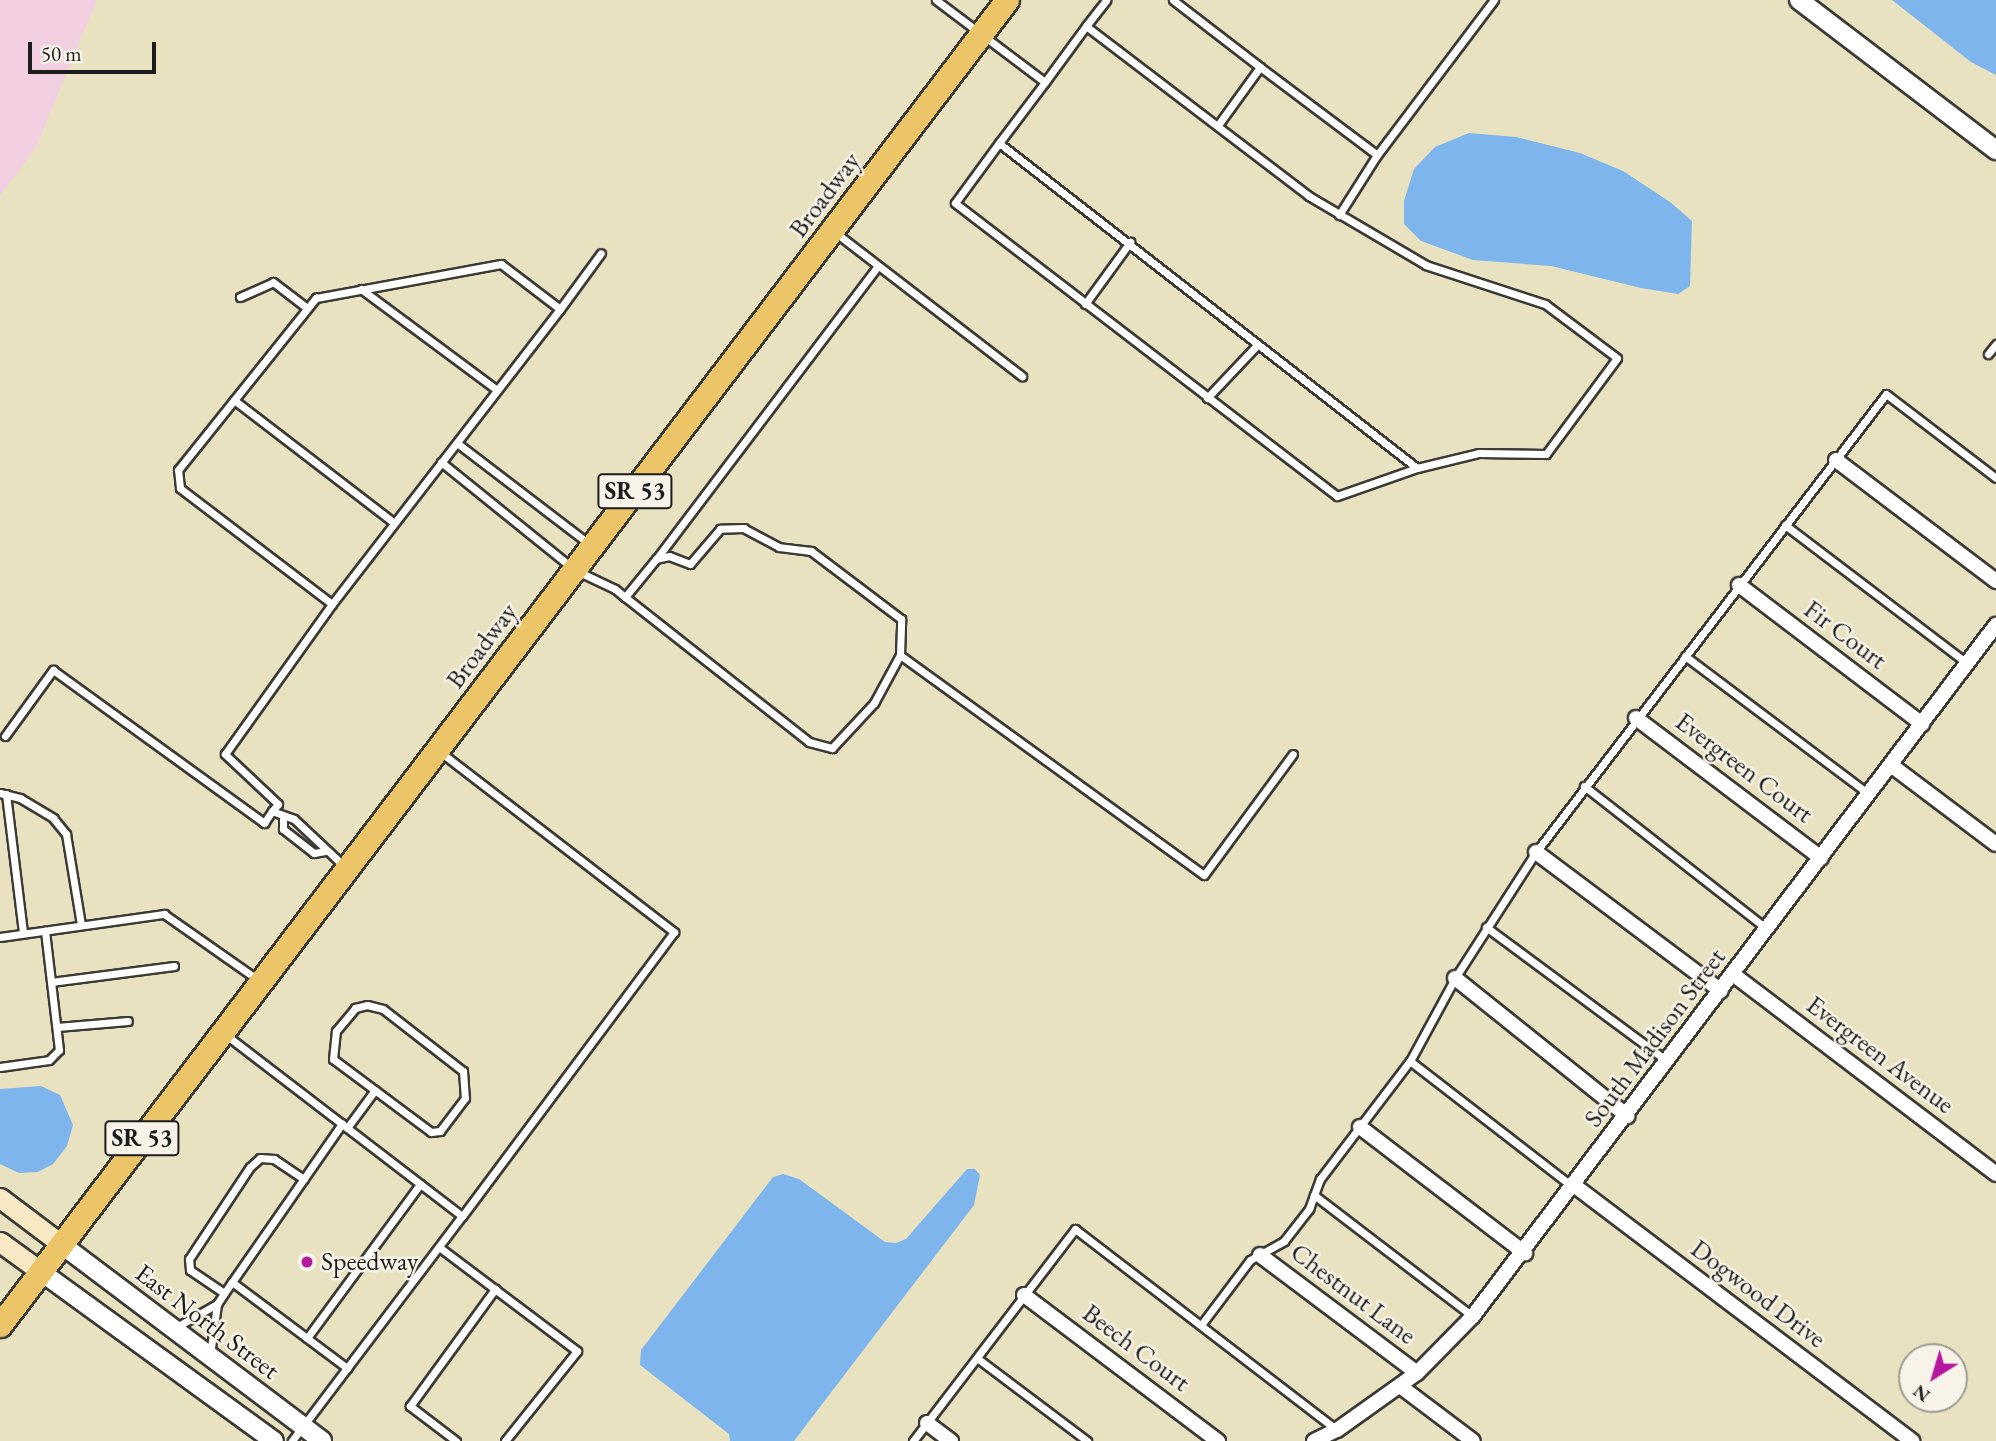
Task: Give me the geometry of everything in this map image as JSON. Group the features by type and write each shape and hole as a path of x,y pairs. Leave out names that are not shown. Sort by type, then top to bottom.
{"main road":[{"name":"Broadway","path":"0,1325 1007,0"},
{"path":"0,1198 61,1244"},
{"path":"0,1242 40,1272"}],"street":[{"path":"1800,0 1996,150"},
{"path":"1836,460 1996,581"},
{"name":"Fir Court","path":"1739,585 1922,723"},
{"name":"South Madison Street","path":"1314,1441 1337,1430 1418,1373 1473,1316 1575,1187 1996,625"},
{"name":"Evergreen Court","path":"1636,718 1821,858"},
{"path":"1891,765 1996,844"},
{"path":"1536,852 1721,991"},
{"name":"Evergreen Avenue","path":"1734,975 1996,1174"},
{"path":"1455,978 1627,1116"},
{"path":"1360,1127 1525,1253"},
{"name":"Dogwood Drive","path":"1575,1187 1912,1441"},
{"name":"East North Street","path":"61,1244 209,1356 297,1434 322,1441"},
{"name":"Chestnut Lane","path":"1260,1255 1418,1373"},
{"path":"40,1272 274,1441"},
{"name":"Beech Court","path":"1024,1295 1218,1441"},
{"path":"1400,1386 1473,1441"},
{"path":"927,1423 951,1441"}],"lane":[{"path":"936,0 1045,82"},
{"path":"1086,26 1339,215 1426,265 1545,304 1617,358 1546,454 1479,453 1417,468 1337,496 955,203 1086,26 1106,0"},
{"path":"1173,0 1377,155"},
{"path":"1339,215 1377,155 1494,0"},
{"path":"1218,125 1260,68"},
{"path":"999,143 1130,242 1417,468"},
{"path":"833,230 1022,376"},
{"path":"1085,304 1130,242"},
{"path":"5,736 53,670 264,823 278,804 225,754 393,522 457,443 601,253"},
{"path":"332,604 180,488 178,470 316,298 501,264 560,309"},
{"path":"625,597 878,265"},
{"path":"240,297 273,282 307,308"},
{"path":"361,289 497,390"},
{"path":"1207,398 1258,344"},
{"path":"1988,354 1996,344"},
{"path":"1201,1325 1250,1260 1284,1241 1314,1195 1320,1179 1410,1061 1455,978 1536,852 1886,394 1996,478"},
{"path":"234,400 393,522"},
{"path":"457,443 593,546"},
{"path":"441,462 575,570 625,597 809,742 832,748 874,703 900,654 901,619 811,551 779,547 744,528 720,530 690,564 668,555 656,559"},
{"path":"1785,525 1967,663"},
{"path":"900,654 1204,875 1293,754"},
{"path":"1685,656 1869,794"},
{"path":"297,1434 674,932 438,750"},
{"path":"1584,786 1768,929"},
{"path":"3,794 53,818 66,834 81,925"},
{"path":"3,794 23,933"},
{"path":"272,811 283,819 294,819 322,841 325,851 347,868"},
{"path":"283,819 283,829 314,853 325,851"},
{"path":"0,937 164,914 261,981"},
{"path":"1486,927 1668,1062"},
{"path":"0,1066 49,1060 59,1050 45,931"},
{"path":"51,982 174,967"},
{"path":"355,1008 383,1009 463,1071 465,1098 440,1131 431,1132 375,1090 333,1059 336,1031 355,1008"},
{"path":"57,1027 128,1021"},
{"path":"222,1032 463,1216"},
{"path":"1410,1061 1575,1187"},
{"path":"209,1356 217,1304 304,1179 375,1090"},
{"path":"224,1293 190,1270 189,1259 250,1167 260,1158 274,1159 304,1179"},
{"path":"307,1338 420,1184"},
{"path":"1314,1195 1473,1316"},
{"path":"913,1441 1074,1228 1337,1430"},
{"path":"439,1247 576,1351 505,1441"},
{"path":"232,1282 347,1368"},
{"path":"456,1441 410,1406 495,1289"},
{"path":"173,1329 217,1304"},
{"path":"976,1358 1087,1441"}],"shaded area":[{"path":"0,0 97,0 35,149 0,195"}],"water":[{"path":"1892,0 1996,0 1996,75 1971,62"},
{"path":"1469,133 1516,137 1580,153 1623,171 1670,202 1692,221 1690,286 1678,294 1641,288 1551,266 1473,260 1421,241 1404,224 1404,201 1414,169 1435,147"},
{"path":"41,1086 60,1095 73,1125 67,1146 53,1164 38,1172 19,1173 0,1164 0,1089"},
{"path":"967,1169 975,1169 980,1175 974,1205 794,1441 730,1441 729,1434 640,1365 641,1350 773,1177 783,1174 799,1179 885,1242 896,1243 906,1239"}],"place":[{"name":"Speedway","path":"307,1262"}]}
